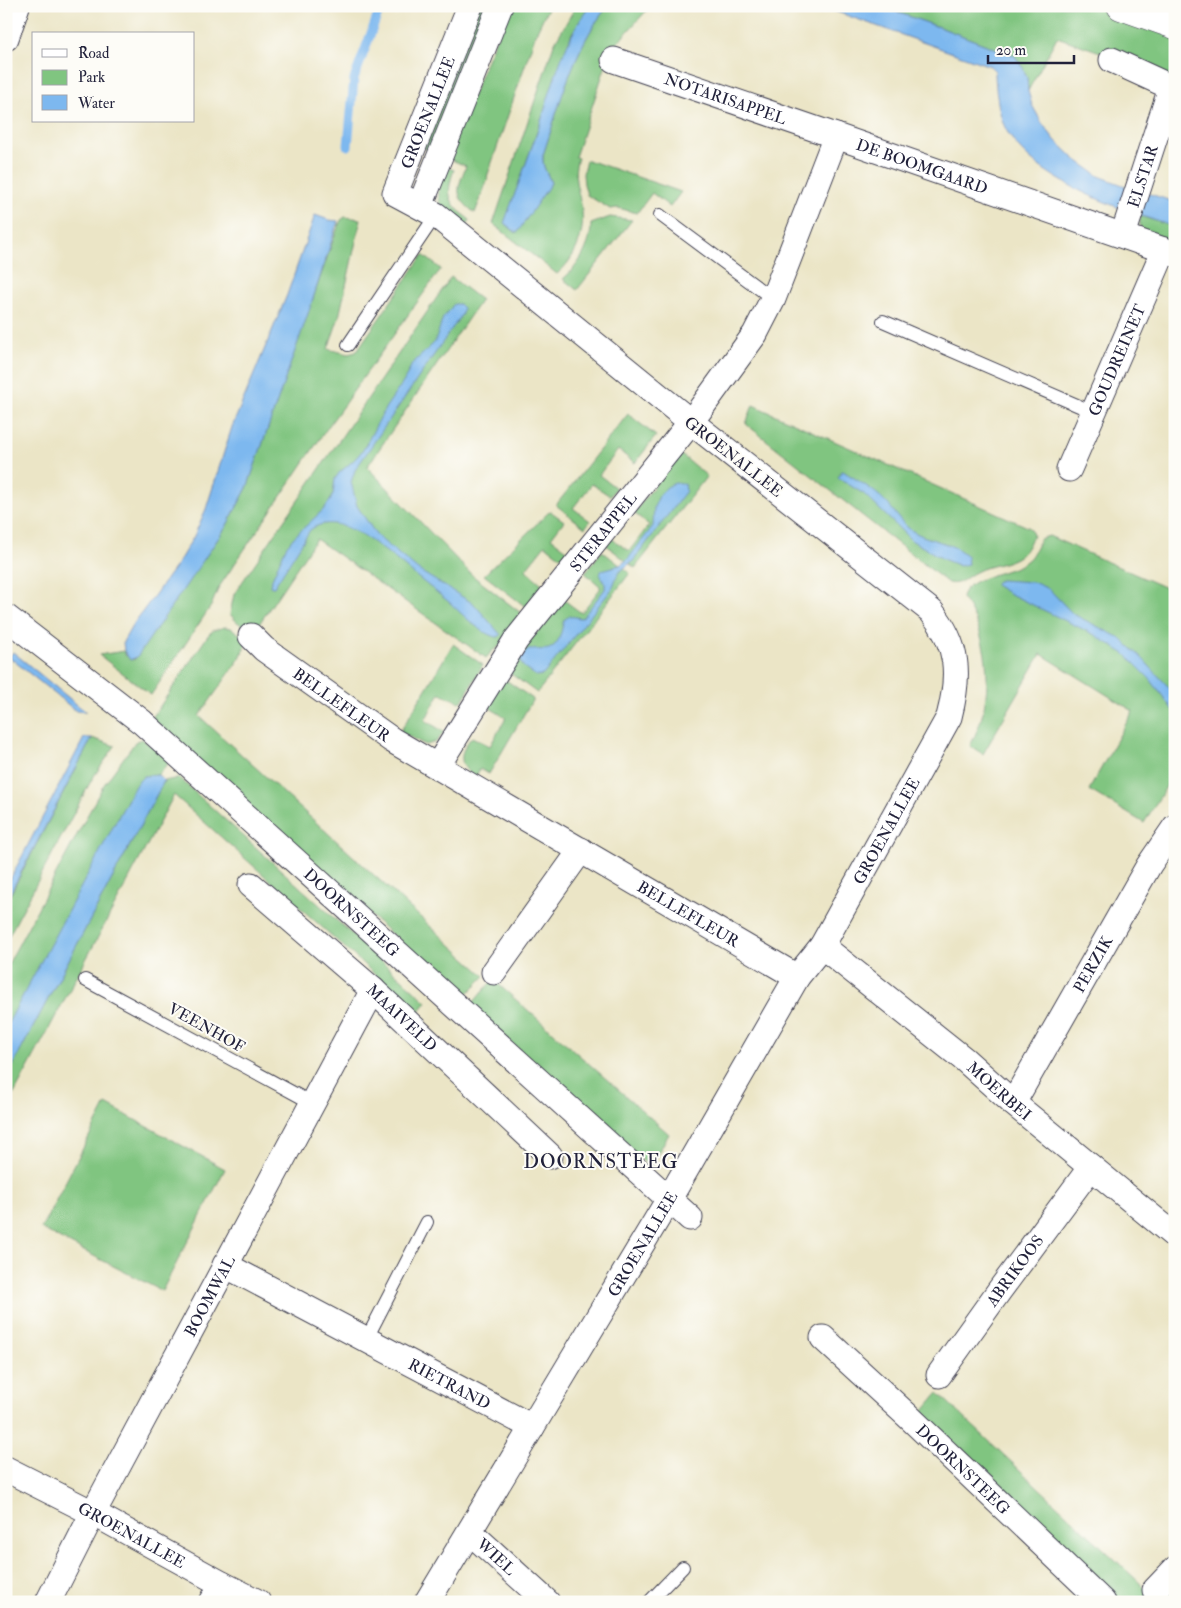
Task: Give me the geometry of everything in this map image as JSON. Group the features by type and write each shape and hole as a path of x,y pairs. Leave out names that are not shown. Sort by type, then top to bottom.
{"main road":[{"path":"1121,6 1175,25"}],"street":[{"path":"6,38 17,6"},
{"name":"GROENALLEE","path":"427,1602 669,1199 797,976 822,946 949,717 956,692 956,670 952,650 946,633 930,611 428,211 395,193 470,6"},
{"name":"GROENALLEE","path":"428,211 500,6"},
{"name":"NOTARISAPPEL","path":"614,60 836,136"},
{"name":"ELSTAR","path":"1112,60 1173,88 1126,226"},
{"name":"DE BOOMGAARD","path":"691,422 755,334 773,299 836,136 1126,226 1169,252"},
{"name":"GOUDREINET","path":"1069,469 1093,412 1169,252"},
{"name":"STERAPPEL","path":"438,765 516,640 691,422"},
{"name":"DOORNSTEEG","path":"6,617 142,722 438,992 690,1218"},
{"name":"BELLEFLEUR","path":"251,636 264,649 392,740 438,765 797,976"},
{"name":"PERZIK","path":"1013,1102 1149,866 1175,828"},
{"path":"494,972 581,850"},
{"name":"MAAIVELD","path":"251,885 373,990 550,1156"},
{"name":"MOERBEI","path":"822,946 966,1060 1013,1102 1175,1236"},
{"name":"BOOMWAL","path":"48,1602 93,1513 373,990"},
{"name":"ABRIKOOS","path":"939,1375 1091,1167"},
{"name":"RIETRAND","path":"225,1265 532,1427"},
{"name":"DOORNSTEEG","path":"823,1338 910,1418 1102,1602"},
{"name":"GROENALLEE","path":"6,1469 93,1513 217,1593 258,1602"},
{"name":"WIEL","path":"470,1532 547,1602"},
{"path":"1155,1590 1175,1569"}],"lane":[{"path":"348,345 428,211"},
{"path":"660,215 773,299"},
{"path":"883,321 1093,412"},
{"name":"VEENHOF","path":"85,980 312,1103"},
{"path":"366,1340 427,1222"},
{"path":"649,1602 683,1567"}],"green space":[{"path":"479,6 492,6 432,151 421,147"},
{"path":"509,6 549,6 536,33 475,213 463,202 459,192 466,166 447,158"},
{"path":"576,6 590,6 572,33 505,223 516,233 551,183 544,167 543,155 569,77 585,40 608,6 648,6 647,10 611,50 575,157 578,158 575,172 583,220 580,238 574,254 557,274 493,224 554,44"},
{"path":"880,6 1093,6 1175,35 1175,78 1057,37 1028,91 1027,78 1015,56"},
{"path":"586,160 681,192 670,207 652,193 637,213 618,208 610,209 587,195 583,174"},
{"path":"444,166 454,170 450,193 453,204 470,220 465,228 448,214 440,202 439,188"},
{"path":"1140,216 1175,227 1175,242 1141,230"},
{"path":"345,217 361,219 339,317 328,349 348,354 356,352 423,255 441,269 330,424 219,587 211,606 151,695 99,655 124,651 125,655 133,660 135,659 226,527 247,488 335,235 341,220"},
{"path":"610,217 632,220 577,290 563,279 583,255 589,240 591,224"},
{"path":"451,277 481,300 367,467 473,576 521,613 500,646 486,658 316,539 253,633 236,621 230,614 234,594"},
{"path":"753,405 1030,528 1033,535 1028,546 1016,558 981,569 960,582 948,583 746,424"},
{"path":"628,414 656,436 635,463 618,450 599,475 616,488 610,496 592,484 573,508 590,521 585,528 556,505"},
{"path":"679,453 707,476 635,568 606,545 612,539 630,550 649,525 634,513"},
{"path":"550,511 564,521 551,538 567,550 567,552 561,557 545,545 526,569 543,585 526,607 484,575"},
{"path":"1049,536 1175,592 1175,787 1169,782 1144,823 1089,790 1133,711 1041,654 983,754 970,746 983,713 987,676 984,647 980,633 969,608 962,598 965,591 979,580 1018,566 1028,560 1040,539"},
{"path":"602,551 630,573 537,693 507,671 513,661 564,600 582,612 600,589 600,586 585,573"},
{"path":"225,627 231,628 248,640 240,658 199,716 485,976 465,996 463,997 150,721 209,634 214,630"},
{"path":"453,644 483,665 462,701 459,702 440,693 425,720 444,732 436,742 426,745 400,732"},
{"path":"503,678 533,699 489,774 480,769 475,777 465,768 462,753 472,737 490,746 505,720 505,717 488,707"},
{"path":"92,738 115,746 92,779 6,941 6,903"},
{"path":"142,739 171,760 158,775 152,775 6,1027 6,968 103,786 136,741"},
{"path":"179,778 427,1002 418,1013 174,795 6,1109 6,1078 164,781"},
{"path":"491,982 498,984 669,1134 650,1167 472,1008 472,1004"},
{"path":"106,1104 225,1169 162,1291 41,1229"},
{"path":"938,1393 1158,1600 1175,1583 1175,1602 1115,1602 922,1412"}],"water":[{"path":"590,6 608,6 585,40 555,116 543,155 544,167 551,183 517,233 504,223 561,60 581,18"},
{"path":"820,6 880,6 1015,56 1027,78 1032,105 1042,123 1055,140 1075,159 1099,176 1175,202 1175,227 1078,190 1032,160 1015,143 1003,123 997,97 995,71 990,66"},
{"path":"315,215 338,221 310,308 247,488 226,527 137,657 130,660 124,651 123,642 132,626 178,563 194,536 206,509 232,427 287,295"},
{"path":"454,304 459,304 463,308 462,314 355,470 351,482 357,506 377,536 418,570 474,604 501,635 498,637 492,636 479,629 449,602 389,554 367,538 335,524 322,524 310,530 274,587 270,586 286,547 330,501 335,479 363,450 412,364 435,342 443,318"},
{"path":"841,471 859,481 880,497 911,530 961,551 967,556 968,564 960,566 943,559 911,540 864,494 838,478"},
{"path":"675,483 685,484 686,491 633,561 618,573 612,589 543,675 536,676 527,670 521,662 525,652 528,650 551,648 559,639 564,620 569,616 583,617 605,589 605,584 600,574 602,570 620,565 628,559 653,526 654,507 659,496 667,487"},
{"path":"1000,580 1033,582 1049,589 1073,614 1120,638 1141,657 1175,694 1175,713 1150,679 1125,654 1095,635 1008,593 995,585"},
{"path":"13,652 86,712 76,711 9,657"},
{"path":"84,738 92,738 6,901 6,887"},
{"path":"158,775 164,781 6,1078 6,1027 136,784 144,776"}],"waterway":[{"path":"348,146 354,79 381,6"}],"district":[{"name":"DOORNSTEEG","path":"601,1161"}]}
